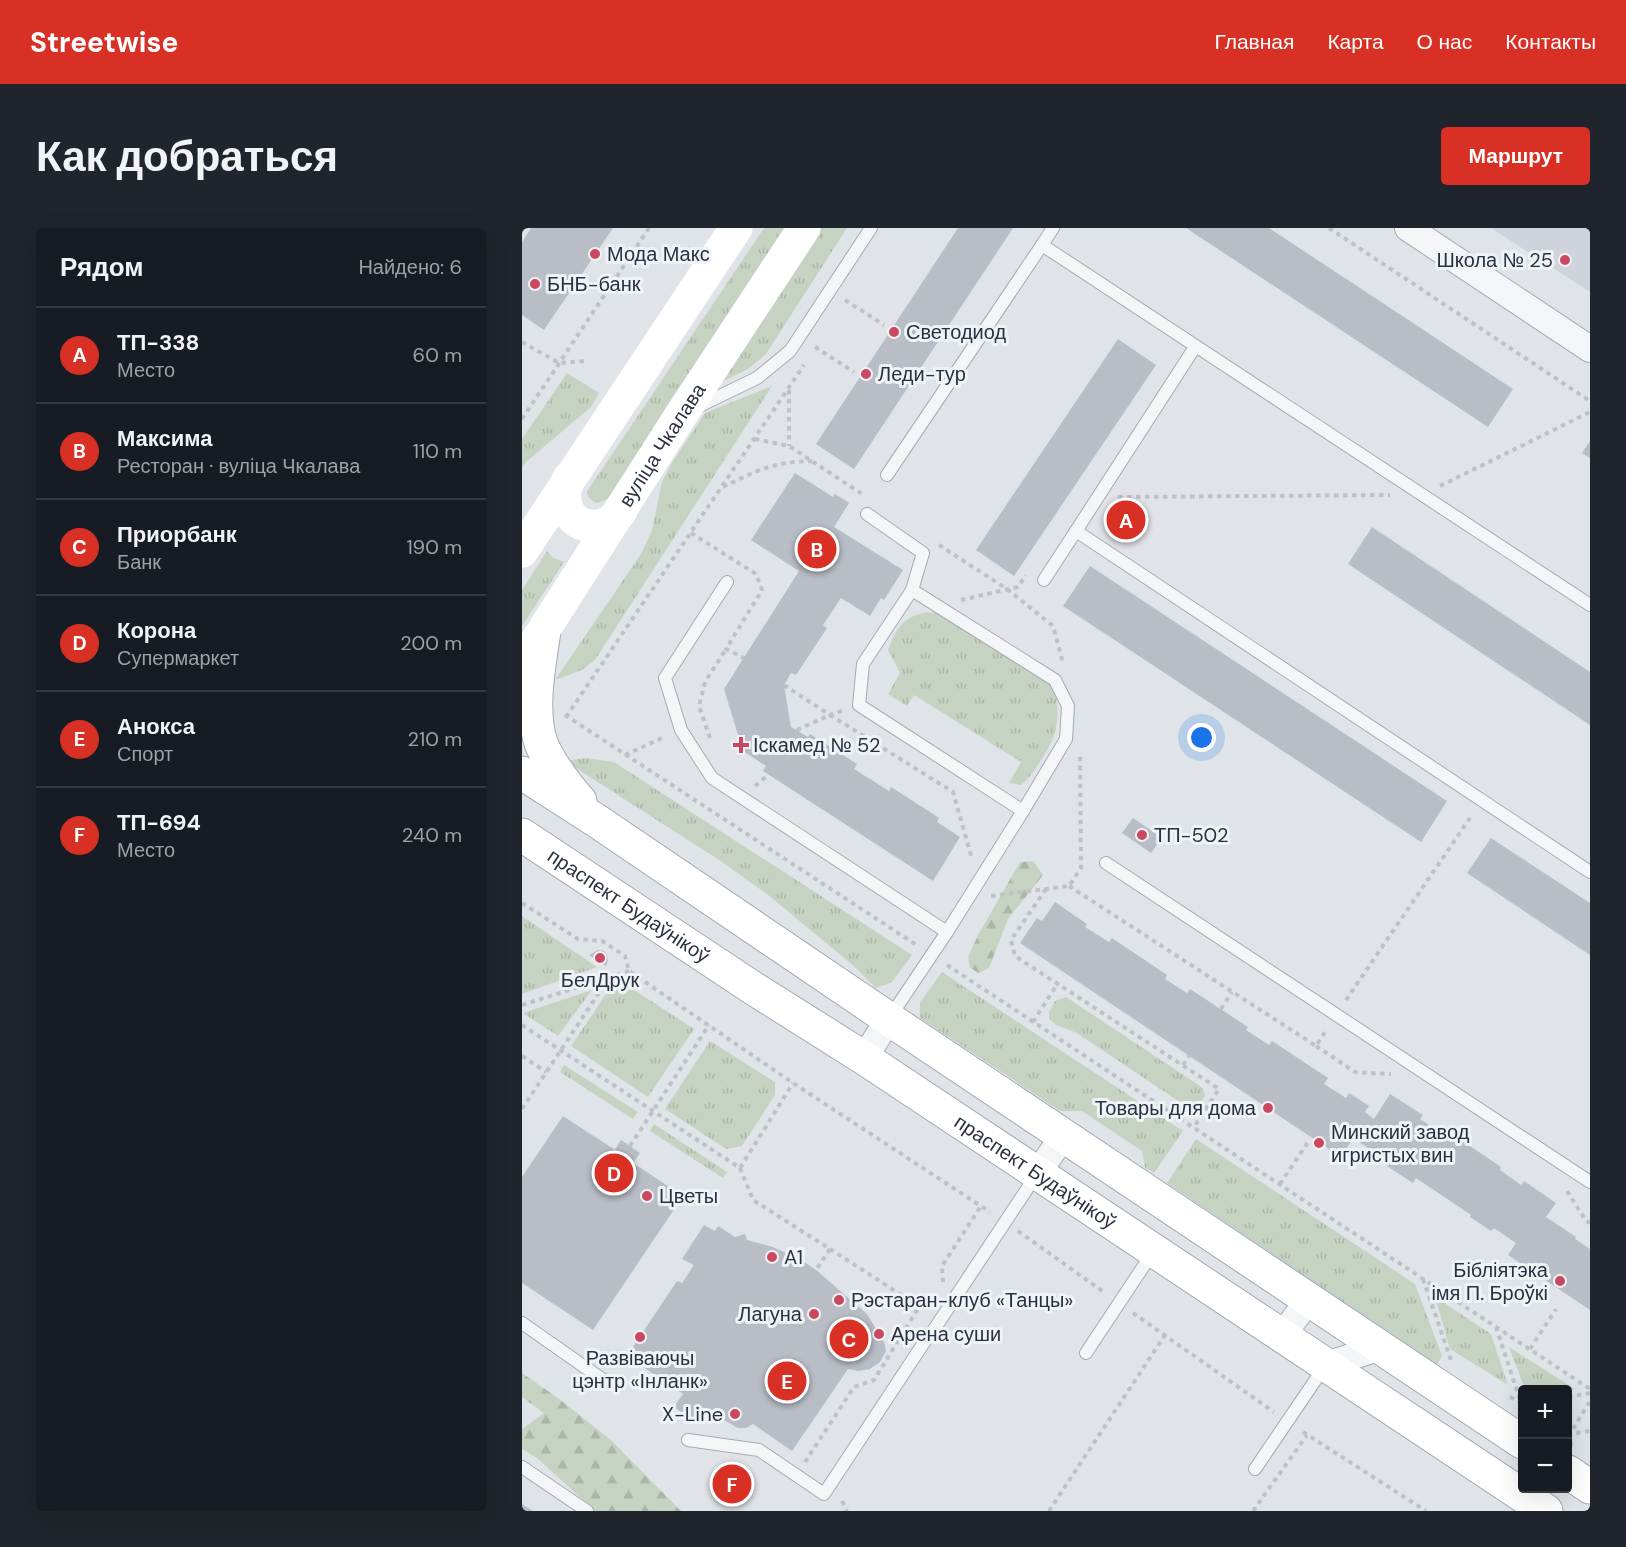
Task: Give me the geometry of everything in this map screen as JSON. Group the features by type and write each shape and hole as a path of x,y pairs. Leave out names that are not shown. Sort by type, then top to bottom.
{"main road":[{"path":"522,551 736,228"},
{"name":"вуліца Чкалава","path":"522,664 804,228"},
{"path":"569,478 565,487 565,505 575,520 595,527 605,525 621,511"},
{"path":"544,631 537,676 536,711 541,743 567,787 597,821"},
{"path":"522,773 597,821 1518,1439"},
{"name":"праспект Будаўнікоў","path":"522,835 753,988 864,1058 1546,1511"},
{"path":"522,855 565,863"},
{"path":"1572,1465 1590,1487"}],"street":[{"path":"1408,228 1590,349"},
{"path":"864,1058 889,1019"},
{"path":"1038,1173 1063,1136"},
{"path":"1282,1336 1309,1299"},
{"path":"1326,1365 1380,1347"}],"lane":[{"path":"681,415 757,378 790,351 871,228"},
{"path":"887,475 1053,228"},
{"path":"1042,245 1590,605"},
{"path":"1044,580 1195,346"},
{"path":"867,514 923,554 912,590 863,664 859,705 1023,811"},
{"path":"1076,531 1590,872"},
{"path":"728,582 665,678 681,730 712,778 947,932"},
{"path":"889,1019 968,899 1066,739 1068,706 1055,680 912,590"},
{"path":"1106,863 1590,1182"},
{"path":"688,1440 759,1450 824,1494 1038,1173"},
{"path":"1086,1353 1154,1251"},
{"path":"522,1323 606,1382"},
{"path":"1255,1469 1326,1365"},
{"path":"522,1467 587,1511"}],"path":[{"path":"522,418 649,228"},
{"path":"1329,228 1590,401"},
{"path":"839,309 851,291"},
{"path":"845,300 884,325"},
{"path":"810,355 821,338"},
{"path":"522,342 559,363 586,361"},
{"path":"815,347 854,372"},
{"path":"563,726 805,364"},
{"path":"789,389 789,446"},
{"path":"522,410 529,408"},
{"path":"1097,497 1422,495 1590,412"},
{"path":"755,439 789,446 812,461 870,500 867,514"},
{"path":"722,487 759,469 784,462 812,461"},
{"path":"691,533 756,574 762,590 705,682 699,706 711,742"},
{"path":"939,544 1007,589 1053,626 1064,667"},
{"path":"936,605 1018,586 1032,567"},
{"path":"726,649 744,658"},
{"path":"784,685 954,792 974,866"},
{"path":"797,730 859,705"},
{"path":"559,709 567,717 1194,1127 1590,1391"},
{"path":"1069,886 1081,868 1080,749"},
{"path":"755,786 768,775"},
{"path":"747,780 764,792"},
{"path":"1316,1046 1482,800"},
{"path":"968,899 1069,886 1355,1072 1390,1073 1400,1080"},
{"path":"1046,889 1011,940 1015,956 1219,1089 1194,1127"},
{"path":"522,903 578,939 602,941 625,956 629,971 793,1083 1005,1222 1307,1435 1426,1511"},
{"path":"522,1005 629,971"},
{"path":"522,1109 608,979"},
{"path":"1033,1022 1058,983"},
{"path":"1221,1009 1232,992"},
{"path":"522,1025 740,1168 753,1200 926,1311 933,1331"},
{"path":"630,1146 709,1025"},
{"path":"522,1056 546,1072"},
{"path":"1183,1065 1189,1056"},
{"path":"740,1168 793,1083"},
{"path":"1280,1184 1308,1142"},
{"path":"1558,1185 1568,1192 1586,1221 1590,1223"},
{"path":"926,1311 943,1282 942,1266 981,1206"},
{"path":"816,1270 830,1249"},
{"path":"1423,1278 1451,1360 1461,1366"},
{"path":"796,1475 854,1387 874,1380 919,1307"},
{"path":"1530,1349 1556,1309"},
{"path":"1496,1327 1518,1392"},
{"path":"1049,1511 1165,1335"},
{"path":"1501,1391 1518,1402"},
{"path":"1572,1395 1590,1391"},
{"path":"1572,1428 1590,1401"},
{"path":"1572,1433 1590,1431"},
{"path":"1253,1511 1307,1435"}],"shaded area":[{"name":"Школа № 25","path":"1491,228 1590,228 1590,292"}],"green space":[{"path":"764,228 790,228 611,496 596,503 589,498 587,492"},
{"path":"817,228 847,228 766,354 748,369 715,385"},
{"path":"567,373 599,393 591,407 526,462 522,468 522,439"},
{"path":"772,386 595,660 582,670 555,680 641,554 652,530 662,482 705,413"},
{"path":"547,551 553,558 564,562 522,626 522,590"},
{"path":"926,612 938,613 1054,687 1057,708 1055,733 1042,759 1021,785 1009,783 1021,762 914,695 907,706 888,694 900,673 888,650 894,635 911,617"},
{"path":"586,758 614,762 912,955 892,982 876,988 855,967 767,894 719,860 565,761"},
{"path":"1033,861 1043,875 1008,919 989,968 979,973 970,968 968,957 978,935 1020,862"},
{"path":"522,916 597,967 522,994"},
{"path":"942,972 1183,1131 1154,1173 1145,1168 1142,1151 1082,1111 1060,1111 920,1018 920,1002"},
{"path":"622,982 694,1029 648,1097 571,1046 610,988"},
{"path":"592,990 558,1036 523,1013"},
{"path":"1066,997 1203,1088 1205,1096 1196,1109 1190,1109 1077,1033 1056,1025 1049,1019 1049,1012 1055,1001"},
{"path":"710,1041 775,1082 775,1095 742,1146 726,1149 665,1109"},
{"path":"564,1065 638,1112 633,1119 560,1072"},
{"path":"654,1124 727,1172 723,1178 650,1131"},
{"path":"1196,1139 1415,1284 1442,1356 1436,1367 1167,1183"},
{"path":"1435,1297 1491,1334 1508,1385 1450,1349"},
{"path":"1509,1347 1569,1385 1523,1385"},
{"path":"522,1373 612,1441 681,1511 595,1511 538,1459 522,1449 522,1429 544,1413 522,1397"}],"building":[{"path":"531,228 613,228 544,330 522,315 522,242"},
{"path":"958,228 1013,228 854,469 816,444"},
{"path":"1186,228 1269,228 1513,389 1488,427"},
{"path":"1118,339 1156,365 1014,576 976,550"},
{"path":"1590,441 1590,458 1582,453"},
{"path":"795,473 833,497 835,494 849,503 834,527 903,570 884,600 881,598 870,616 841,598 823,625 827,628 796,675 791,673 784,685 791,727 808,737 810,734 857,764 854,769 889,791 891,787 916,803 939,818 937,822 960,837 933,881 763,771 766,766 743,751 724,689 799,571 751,540"},
{"path":"1126,500 1144,512 1126,539 1109,528"},
{"path":"1372,527 1590,672 1590,725 1348,564"},
{"path":"1090,566 1447,801 1421,842 1063,606"},
{"name":"ТП-502","path":"1133,818 1162,838 1151,853 1122,833"},
{"path":"1491,838 1590,903 1590,955 1467,873"},
{"path":"1055,902 1087,924 1085,927 1109,942 1112,938 1167,975 1165,979 1187,993 1190,989 1248,1027 1246,1030 1269,1045 1272,1041 1328,1078 1324,1084 1346,1098 1349,1093 1369,1106 1365,1112 1374,1119 1390,1094 1423,1115 1420,1119 1439,1132 1442,1127 1501,1167 1500,1170 1521,1185 1524,1181 1556,1203 1546,1217 1590,1249 1590,1310 1508,1255 1516,1243 1494,1228 1491,1231 1416,1178 1413,1183 1387,1166 1390,1162 1353,1138 1341,1157 1020,943 1037,918 1042,921"},
{"name":"БелДрук","path":"598,950 604,951 607,955 606,966 589,955"},
{"path":"563,1116 615,1150 621,1140 640,1153 633,1163 683,1196 593,1330 522,1283 522,1177"},
{"path":"704,1225 715,1231 718,1226 735,1237 745,1234 747,1240 773,1247 801,1260 867,1314 884,1342 886,1351 880,1362 870,1369 858,1371 848,1369 792,1451 753,1424 746,1428 738,1428 708,1411 699,1424 674,1407 683,1394 627,1356 677,1281 682,1283 694,1265 682,1259"},
{"path":"728,1463 754,1481 736,1505 711,1488"},
{"path":"522,1504 533,1511 522,1511"}],"place":[{"name":"Мода Макс","path":"595,254"},
{"name":"Школа № 25","path":"1565,260"},
{"name":"БНБ-банк","path":"535,284"},
{"name":"Светодиод","path":"894,332"},
{"name":"Леди-тур","path":"866,374"},
{"name":"ТП-338","path":"1126,520"},
{"name":"Максима","path":"817,549"},
{"name":"Іскамед № 52","path":"741,745"},
{"name":"ТП-502","path":"1142,835"},
{"name":"БелДрук","path":"600,958"},
{"name":"Товары для дома","path":"1268,1108"},
{"name":"Минский завод игристых вин","path":"1319,1143"},
{"name":"Корона","path":"614,1173"},
{"name":"Цветы","path":"647,1196"},
{"name":"A1","path":"772,1257"},
{"name":"Бібліятэка імя П. Броўкі","path":"1560,1281"},
{"name":"Рэстаран-клуб «Танцы»","path":"839,1300"},
{"name":"Лагуна","path":"814,1314"},
{"name":"Арена суши","path":"879,1334"},
{"name":"Развіваючы цэнтр «Інланк»","path":"640,1337"},
{"name":"Приорбанк","path":"849,1339"},
{"name":"Анокса","path":"787,1381"},
{"name":"X-Line","path":"735,1414"},
{"name":"ТП-694","path":"732,1484"}]}
